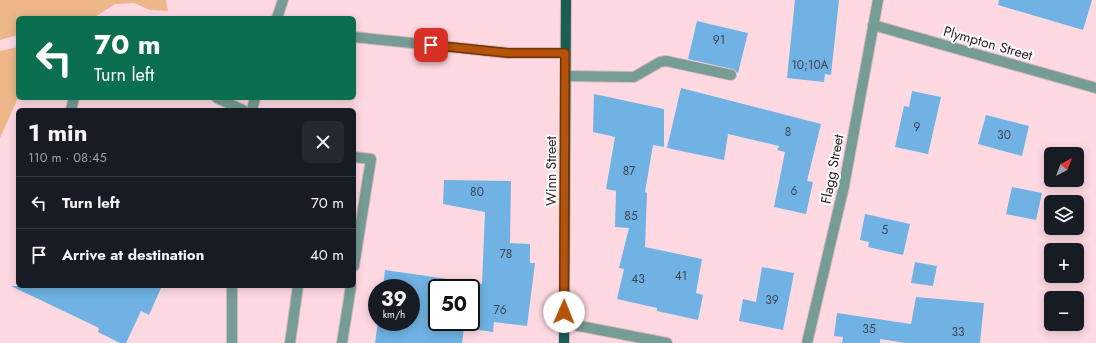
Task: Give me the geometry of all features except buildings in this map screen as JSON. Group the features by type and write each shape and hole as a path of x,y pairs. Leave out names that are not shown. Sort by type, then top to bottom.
{"main road":[{"name":"Winn Street","path":"564,343 566,0"}],"street":[{"path":"278,16 284,0"},
{"name":"Flagg Street","path":"807,343 844,186 878,0"},
{"name":"Plympton Street","path":"873,25 1096,88"},
{"path":"356,37 508,53 565,53"},
{"path":"566,76 634,77 660,62 666,61 731,75"},
{"path":"221,100 239,108"},
{"path":"356,157 371,159 356,253"},
{"path":"232,288 232,343"},
{"path":"290,343 298,288"},
{"path":"342,343 351,288"},
{"path":"564,323 667,343"}],"shaded area":[{"path":"0,0 166,0 168,11 150,10 134,3 115,4 97,16 16,16 16,36 0,40"},
{"path":"16,47 17,100 0,138 0,51"}],"route":[{"path":"431,45 508,53 565,53 564,312"}]}
